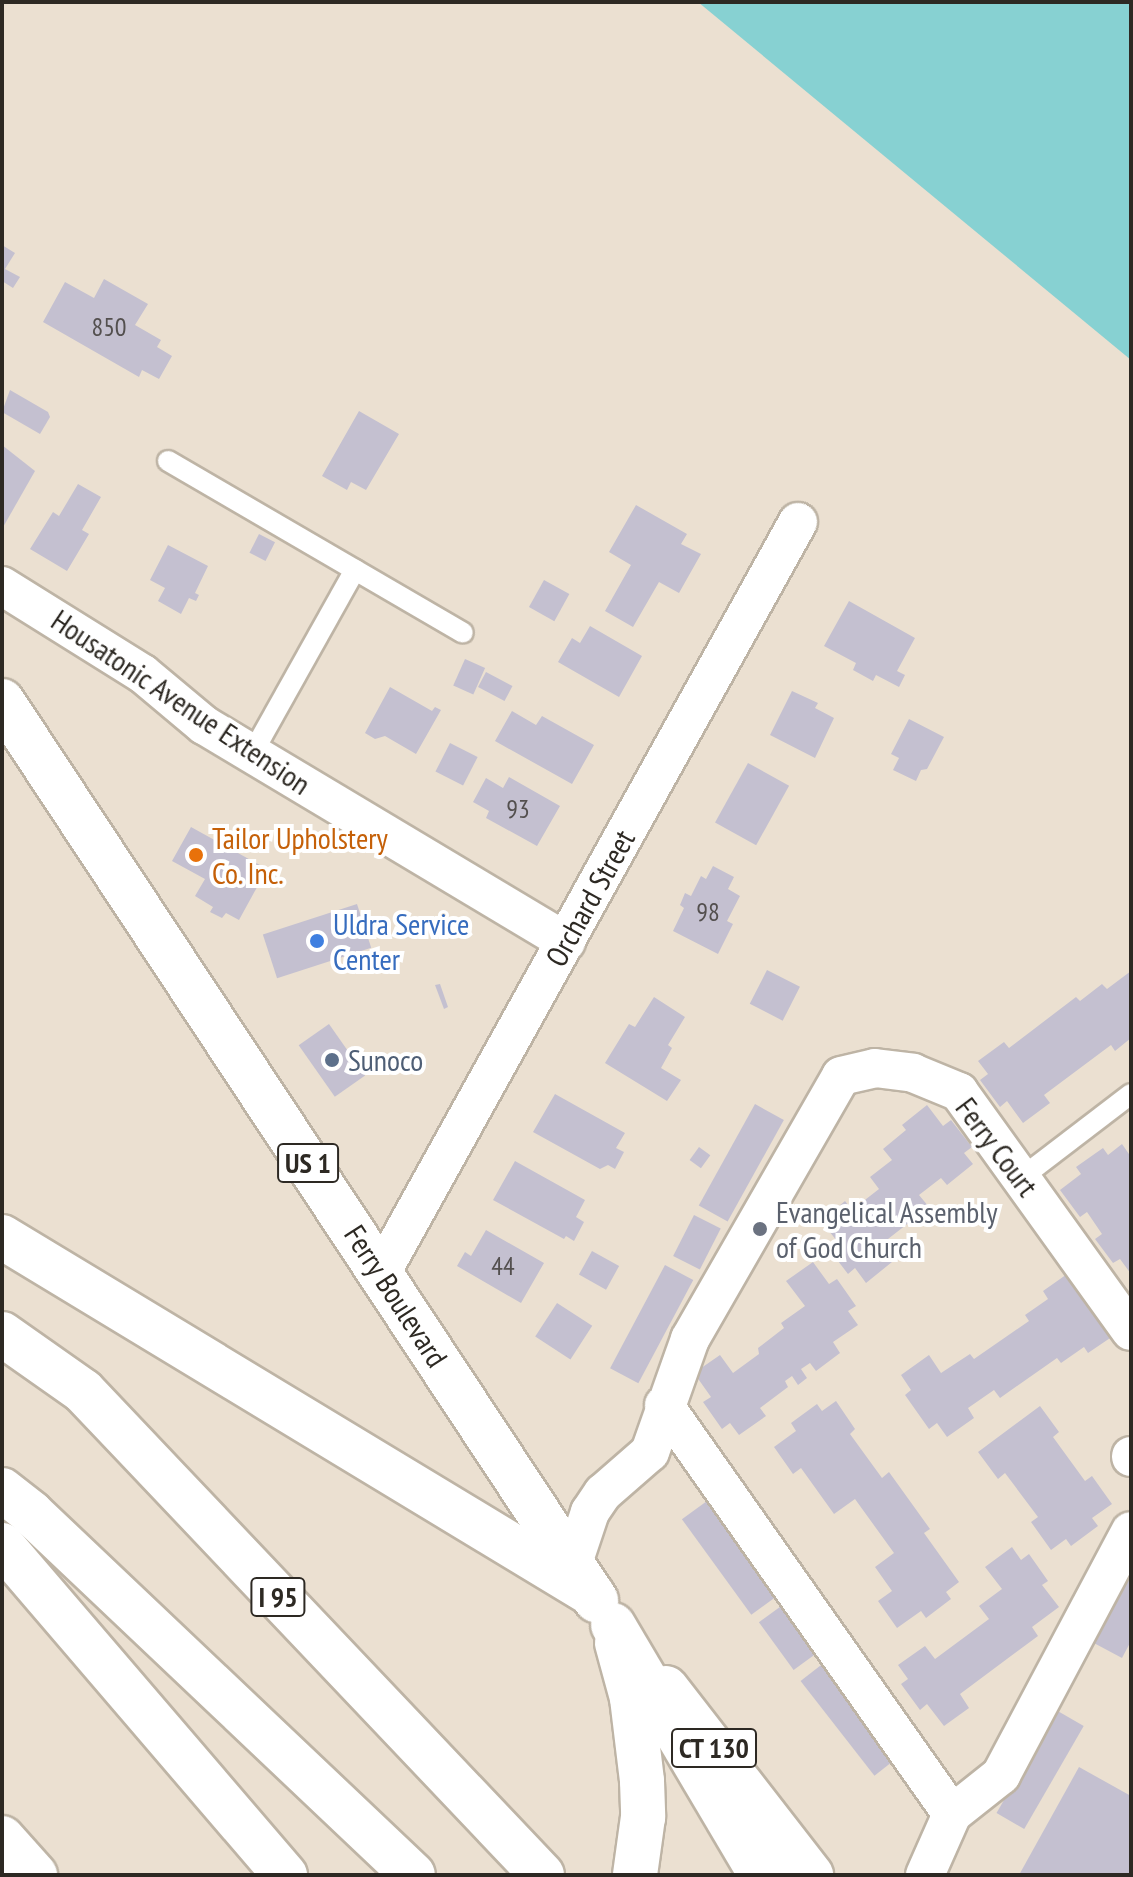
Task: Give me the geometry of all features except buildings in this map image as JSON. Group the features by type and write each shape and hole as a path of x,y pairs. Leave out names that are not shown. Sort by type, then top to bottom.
{"main road":[{"name":"Ferry Boulevard","path":"2,701 592,1595 686,1711 811,1875"},
{"path":"2,1237 592,1595 761,1875"},
{"name":"I 95","path":"2,1334 83,1391 542,1875"},
{"path":"2,1490 413,1875"},
{"path":"2,1545 285,1875"},
{"name":"US 1","path":"592,1595 638,1741 643,1817 635,1875"},
{"path":"2,1838 35,1875"}],"street":[{"name":"Orchard Street","path":"381,1273 798,522"},
{"name":"Housatonic Avenue Extension","path":"2,586 143,674 204,725 566,942"},
{"name":"Ferry Court","path":"592,1595 590,1512 603,1493 650,1452 664,1405 690,1339 841,1076 875,1068 901,1071 959,1092 1131,1331"},
{"path":"664,1405 952,1814"},
{"path":"925,1875 952,1814 1001,1775 1131,1531"}],"lane":[{"path":"168,461 463,633"},
{"path":"252,754 355,570"},
{"path":"1021,1178 1131,1094"}],"water":[{"path":"698,2 1131,2 1131,360"}],"place":[{"name":"Tailor Upholstery Co. Inc.","path":"196,855"},
{"name":"Uldra Service Center","path":"317,941"},
{"name":"Sunoco","path":"332,1060"},
{"name":"Evangelical Assembly of God Church","path":"760,1229"}]}
